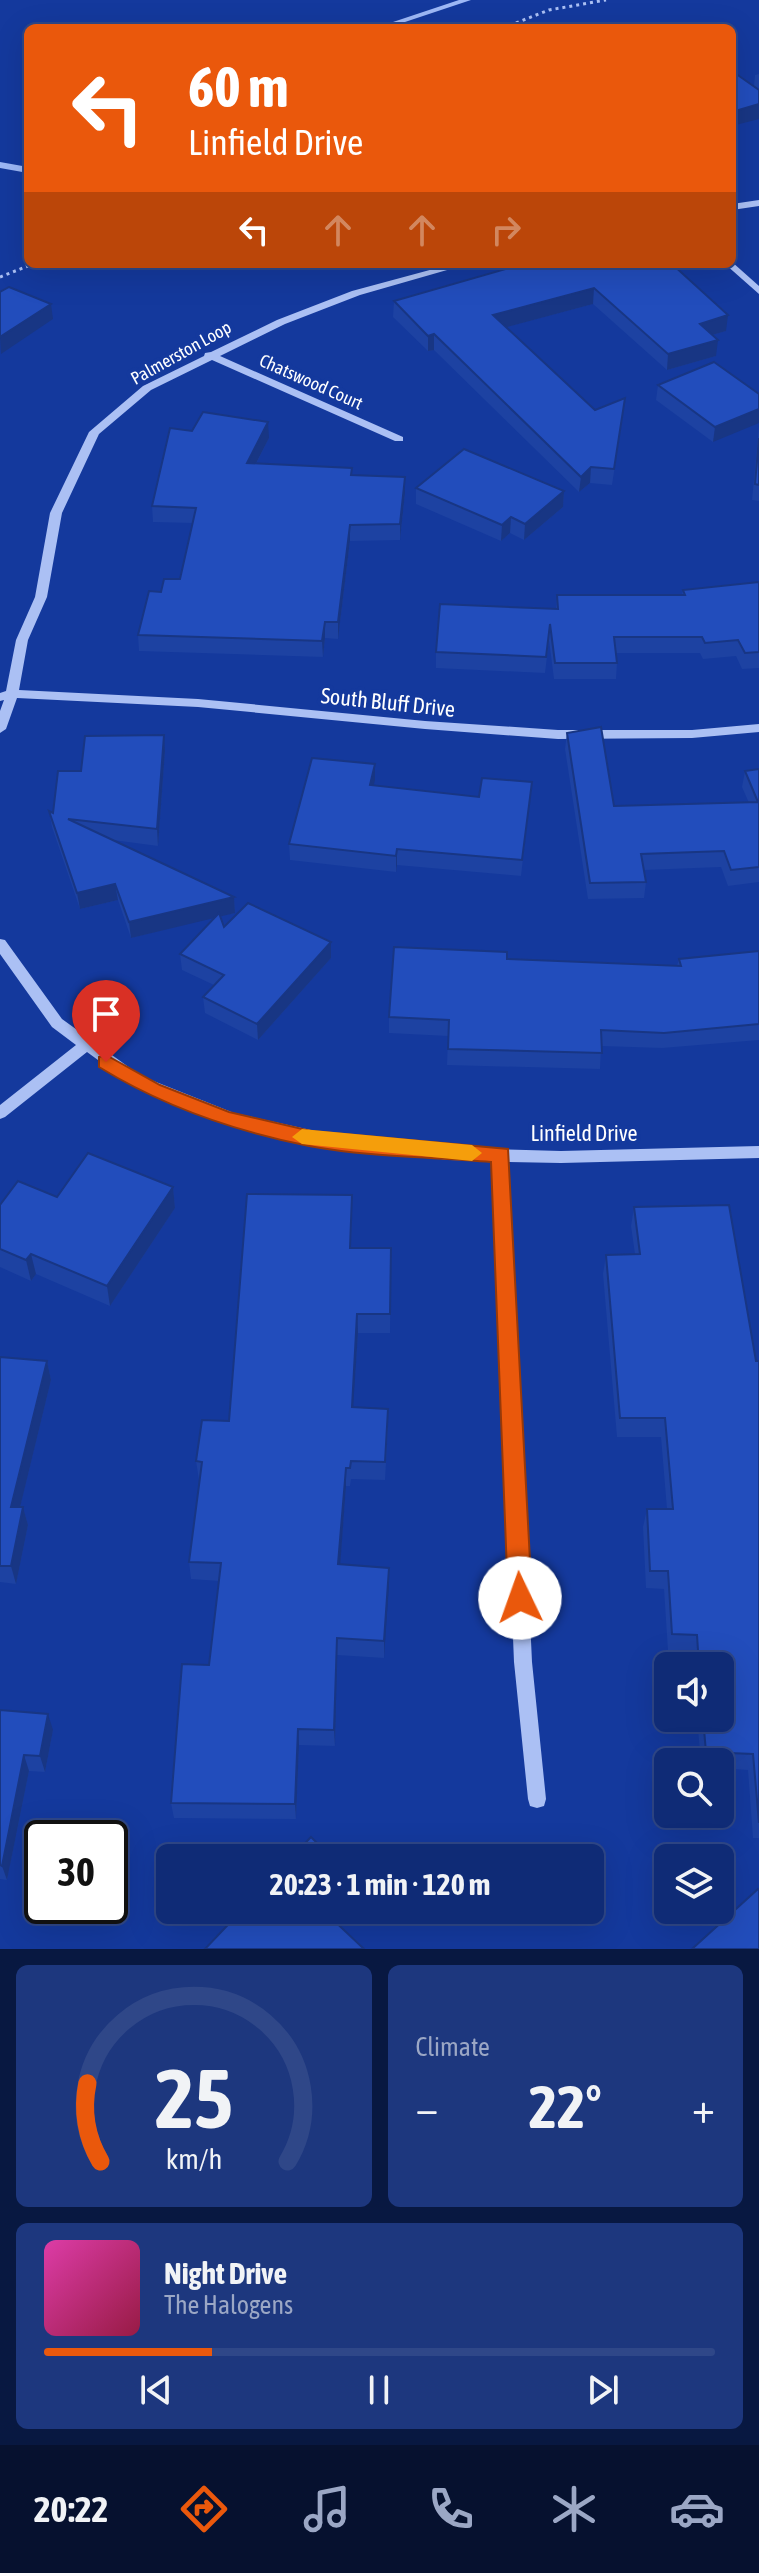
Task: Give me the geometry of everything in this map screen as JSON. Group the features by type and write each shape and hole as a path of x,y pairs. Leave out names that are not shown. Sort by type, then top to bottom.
{"street":[{"path":"736,206 759,203"},
{"name":"Palmerston Loop","path":"4,693 41,597 56,513 94,432 147,388 209,355 356,293 448,268"},
{"path":"734,268 759,291"},
{"name":"Chatswood Court","path":"209,355 399,439"},
{"path":"0,729 4,693"},
{"name":"South Bluff Drive","path":"4,693 221,705 449,729 593,738 759,728"},
{"name":"Linfield Drive","path":"0,944 39,1007 82,1048 153,1090 227,1119 311,1139 501,1155 759,1152"},
{"path":"0,1113 82,1048"},
{"path":"501,1155 523,1662 537,1799"}],"path":[{"path":"513,24 549,10 606,0"},
{"path":"0,277 24,268"}],"building":[{"path":"736,74 759,90 759,104 736,111"},
{"path":"509,268 676,268 728,315 700,324 718,340 668,354 594,288 493,315 595,410 625,398 614,469 591,467 581,477 434,334 428,336 394,301"},
{"path":"9,287 51,304 0,337 0,292"},
{"path":"714,362 759,394 759,409 715,427 658,385"},
{"path":"203,412 268,422 247,463 352,468 351,475 405,477 400,524 350,525 338,622 325,622 322,641 138,635 149,591 161,592 164,579 180,579 196,508 152,506 170,428 192,431"},
{"path":"759,438 759,485 755,484"},
{"path":"464,449 564,491 525,524 511,517 502,525 416,488"},
{"path":"759,582 759,652 745,653 738,640 705,643 702,637 614,637 617,663 555,663 550,624 546,657 436,652 440,604 558,609 557,595 685,595 683,590"},
{"path":"601,727 614,806 758,802 745,771 759,769 759,867 731,870 724,851 641,854 646,882 590,883 567,733"},
{"path":"164,735 157,829 68,819 234,897 129,922 115,884 77,893 49,811 53,813 58,771 81,771 85,736"},
{"path":"312,758 375,764 370,785 479,797 482,778 532,782 522,860 397,849 396,856 289,844"},
{"path":"248,903 331,942 257,1024 203,997 224,975 180,954 219,913 224,927"},
{"path":"394,947 507,952 507,959 681,966 679,959 759,951 759,1024 664,1033 601,1030 602,1053 448,1049 449,1020 389,1017"},
{"path":"88,1153 173,1187 107,1286 31,1254 26,1260 0,1249 0,1205 18,1181 57,1197"},
{"path":"247,1194 352,1195 350,1248 391,1248 390,1314 357,1314 352,1407 388,1409 385,1462 351,1461 350,1468 346,1468 338,1564 389,1568 384,1641 337,1638 334,1730 298,1729 295,1804 171,1803 182,1664 209,1665 221,1563 189,1562 202,1462 196,1461 202,1420 229,1421"},
{"path":"729,1205 756,1361 759,1361 759,1823 753,1754 734,1753 734,1748 706,1748 704,1732 734,1732 734,1652 698,1652 697,1635 672,1634 668,1571 650,1571 647,1509 673,1509 665,1418 620,1418 606,1255 640,1254 634,1207"},
{"path":"0,1357 47,1361 11,1507 23,1507 11,1566 0,1566"},
{"path":"0,1710 48,1714 40,1756 24,1755 2,1866 0,1865"},
{"path":"311,1837 318,1844 304,1844"},
{"path":"759,1890 759,1949 692,1949 720,1924 734,1924 734,1911"},
{"path":"229,1924 337,1924 364,1949 205,1949"}],"waterway":[{"path":"392,24 467,0"},
{"path":"0,165 24,169"}],"slow traffic":[{"path":"302,1137 472,1153"}],"route":[{"path":"106,1062 153,1090 227,1119 311,1139 501,1155 520,1598"}]}
